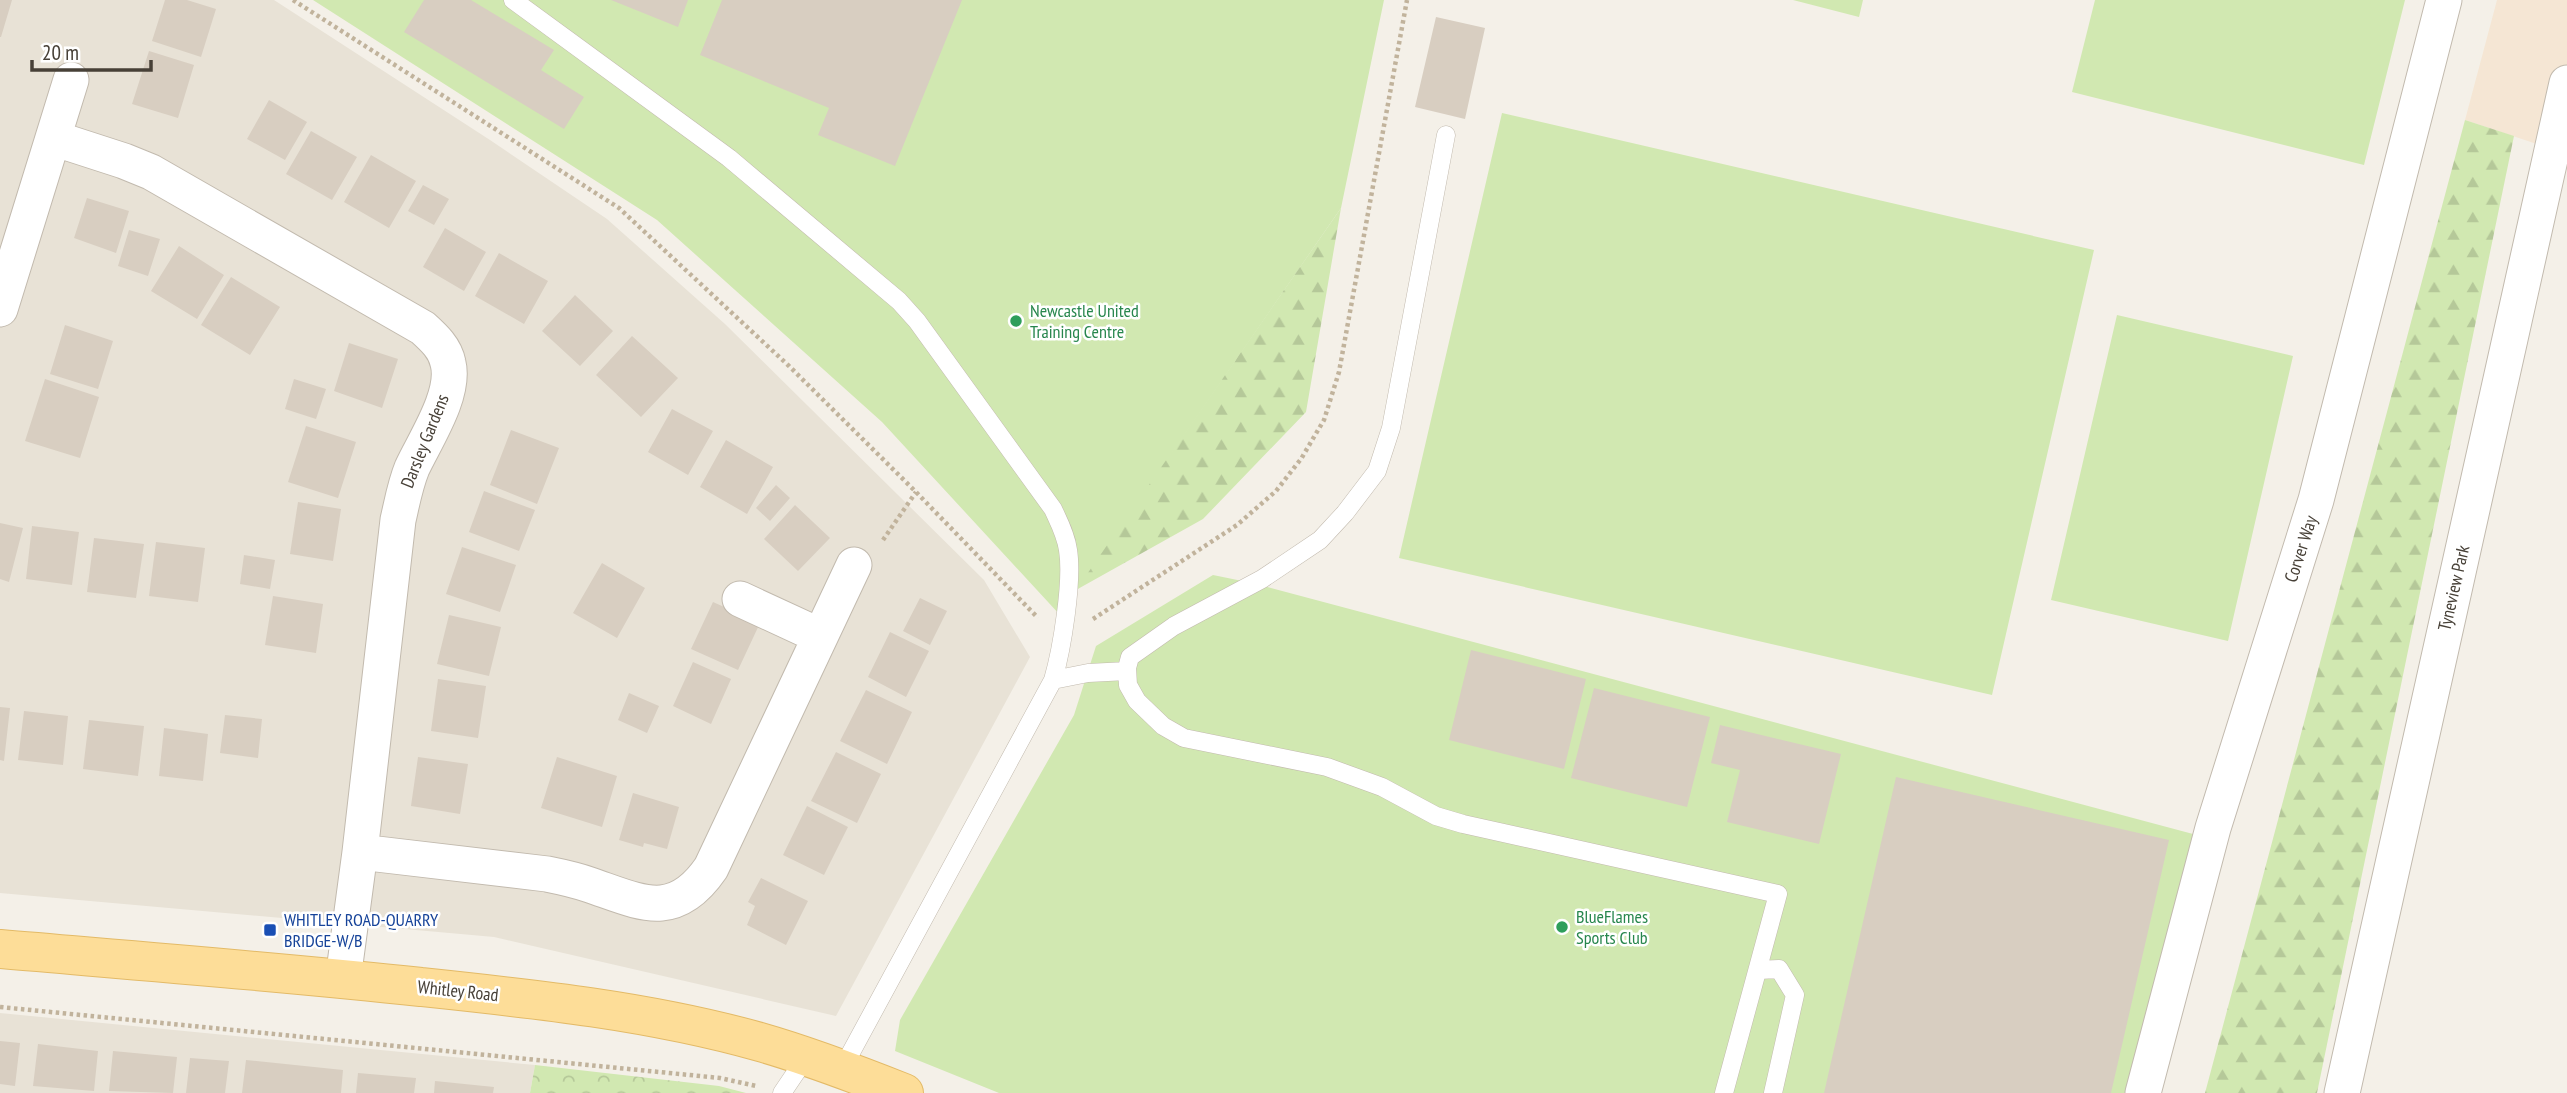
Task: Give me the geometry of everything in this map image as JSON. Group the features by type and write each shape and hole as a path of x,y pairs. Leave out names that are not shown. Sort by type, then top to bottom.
{"main road":[{"name":"Whitley Road","path":"0,949 343,979 554,1002 655,1018 757,1041 824,1062 904,1093"}],"street":[{"name":"Corver Way","path":"2143,1093 2213,828 2316,500 2444,0"},
{"path":"0,309 71,80"},
{"name":"Tyneview Park","path":"2342,1093 2567,83"},
{"name":"Darsley Gardens","path":"53,138 124,161 181,188 424,328 444,351 449,365 448,383 440,408 411,470 398,520 343,979"},
{"path":"360,852 570,878 641,903 659,904 677,900 691,892 711,868 854,565"},
{"path":"740,600 820,636"}],"lane":[{"path":"513,0 729,158 899,300 1053,509 1063,529 1069,551 1063,631 1053,680 824,1062 782,1093"},
{"path":"1446,135 1391,428 1377,471 1320,540 1262,579 1174,626 1130,657 1128,685 1137,701 1164,726 1184,737 1327,767 1381,787 1436,816 1463,824 1778,894 1724,1093"},
{"path":"1053,680 1088,673 1127,671"},
{"path":"1758,970 1779,969 1795,995 1773,1093"}],"path":[{"path":"293,0 619,208 789,366 916,492 1027,609 1044,623 1063,631 1076,628 1095,618 1237,525 1276,491 1301,459 1324,420 1339,372 1407,0"},
{"path":"854,565 870,558 916,492"},
{"path":"0,1007 720,1078 782,1093"}],"shaded area":[{"path":"0,0 274,0 607,219 725,324 984,580 1030,657 836,1016 494,937 0,893"},
{"path":"2497,0 2567,0 2567,154 2465,120"},
{"path":"0,1013 535,1065 530,1093 0,1093"}],"green space":[{"name":"Newcastle United Training Centre","path":"313,0 1384,0 1341,208 1060,615 882,422 657,220"},
{"path":"1793,0 1863,0 1859,17"},
{"path":"2095,0 2405,0 2364,165 2072,92"},
{"path":"1502,113 2094,250 1992,695 1399,558"},
{"path":"2465,120 2514,136 2317,1093 2205,1093"},
{"path":"1341,208 1306,412 1203,519 1076,590"},
{"path":"2117,315 2293,356 2228,641 2051,600"},
{"name":"BlueFlames Sports Club","path":"1213,575 1252,583 2193,834 2129,1093 999,1093 895,1051 900,1020 1074,715 1096,646"},
{"path":"535,1065 719,1086 746,1093 530,1093"}],"building":[{"path":"0,0 12,0 1,37 0,37"},
{"path":"165,0 187,0 216,9 201,57 152,41"},
{"path":"424,0 471,0 554,50 541,70 584,97 564,129 404,32"},
{"path":"611,0 688,0 678,27"},
{"path":"722,0 962,0 895,166 818,135 829,108 700,55"},
{"path":"1436,17 1485,28 1465,119 1415,107"},
{"path":"149,51 194,65 178,118 132,104"},
{"path":"269,100 307,122 285,160 247,139"},
{"path":"311,131 357,157 332,200 286,174"},
{"path":"371,155 416,181 389,228 344,202"},
{"path":"423,185 449,199 434,225 408,211"},
{"path":"87,198 129,211 116,253 74,238"},
{"path":"445,228 486,252 464,291 423,267"},
{"path":"129,230 160,239 148,276 118,266"},
{"path":"179,246 224,275 197,319 151,291"},
{"path":"499,253 548,281 524,324 475,296"},
{"path":"231,277 280,307 250,355 201,325"},
{"path":"575,295 613,331 580,366 542,331"},
{"path":"65,325 113,341 98,389 50,374"},
{"path":"632,336 678,378 641,417 596,375"},
{"path":"349,343 398,359 382,408 334,391"},
{"path":"45,379 99,397 80,458 25,441"},
{"path":"294,379 326,389 316,419 285,409"},
{"path":"672,409 713,431 688,475 648,452"},
{"path":"306,426 356,442 338,498 288,482"},
{"path":"511,430 559,448 537,504 490,485"},
{"path":"726,440 773,467 747,514 700,487"},
{"path":"776,485 790,498 770,521 756,508"},
{"path":"484,491 535,510 519,551 469,532"},
{"path":"298,502 341,509 333,561 290,554"},
{"path":"795,505 830,538 798,571 764,539"},
{"path":"0,523 23,528 9,582 0,579"},
{"path":"32,526 79,532 72,585 26,579"},
{"path":"94,538 144,544 136,598 87,592"},
{"path":"156,542 205,548 198,602 149,596"},
{"path":"462,547 516,565 500,612 446,594"},
{"path":"244,555 275,560 270,589 240,584"},
{"path":"602,563 645,588 617,638 573,613"},
{"path":"273,596 323,604 316,653 265,645"},
{"path":"920,598 947,611 930,645 903,631"},
{"path":"713,602 760,623 738,670 691,649"},
{"path":"449,615 501,627 489,676 437,664"},
{"path":"890,632 929,651 906,697 868,677"},
{"path":"1471,650 1586,679 1564,769 1449,740"},
{"path":"693,662 731,679 711,724 673,706"},
{"path":"438,679 486,686 478,738 431,731"},
{"path":"1594,688 1710,717 1687,807 1571,778"},
{"path":"866,690 912,712 887,764 840,741"},
{"path":"629,693 659,706 647,733 618,720"},
{"path":"0,707 10,708 4,761 0,760"},
{"path":"24,711 68,716 63,765 18,760"},
{"path":"225,715 262,719 258,758 220,753"},
{"path":"89,720 144,726 138,776 83,769"},
{"path":"1720,725 1841,754 1819,844 1727,822 1740,770 1711,763"},
{"path":"164,728 208,734 203,781 159,776"},
{"path":"836,752 881,774 857,823 811,801"},
{"path":"418,757 468,764 460,814 411,806"},
{"path":"557,757 617,776 602,827 541,808"},
{"path":"1896,777 2169,840 2111,1093 1824,1093"},
{"path":"633,793 679,807 667,849 644,843 643,847 619,840"},
{"path":"807,806 848,827 824,875 783,855"},
{"path":"761,878 808,901 786,945 747,925 755,906 748,902"},
{"path":"0,1041 20,1043 15,1086 0,1084"},
{"path":"38,1044 98,1051 94,1091 33,1086"},
{"path":"113,1051 177,1057 173,1093 109,1091"},
{"path":"190,1058 229,1061 225,1093 186,1093"},
{"path":"246,1060 343,1070 341,1093 242,1093"},
{"path":"358,1073 416,1078 414,1093 356,1093"},
{"path":"435,1081 494,1087 493,1093 434,1093"}],"place":[{"name":"Newcastle United Training Centre","path":"1016,321"},
{"name":"BlueFlames Sports Club","path":"1562,927"},
{"name":"WHITLEY ROAD-QUARRY BRIDGE-W/B","path":"270,930"}]}
